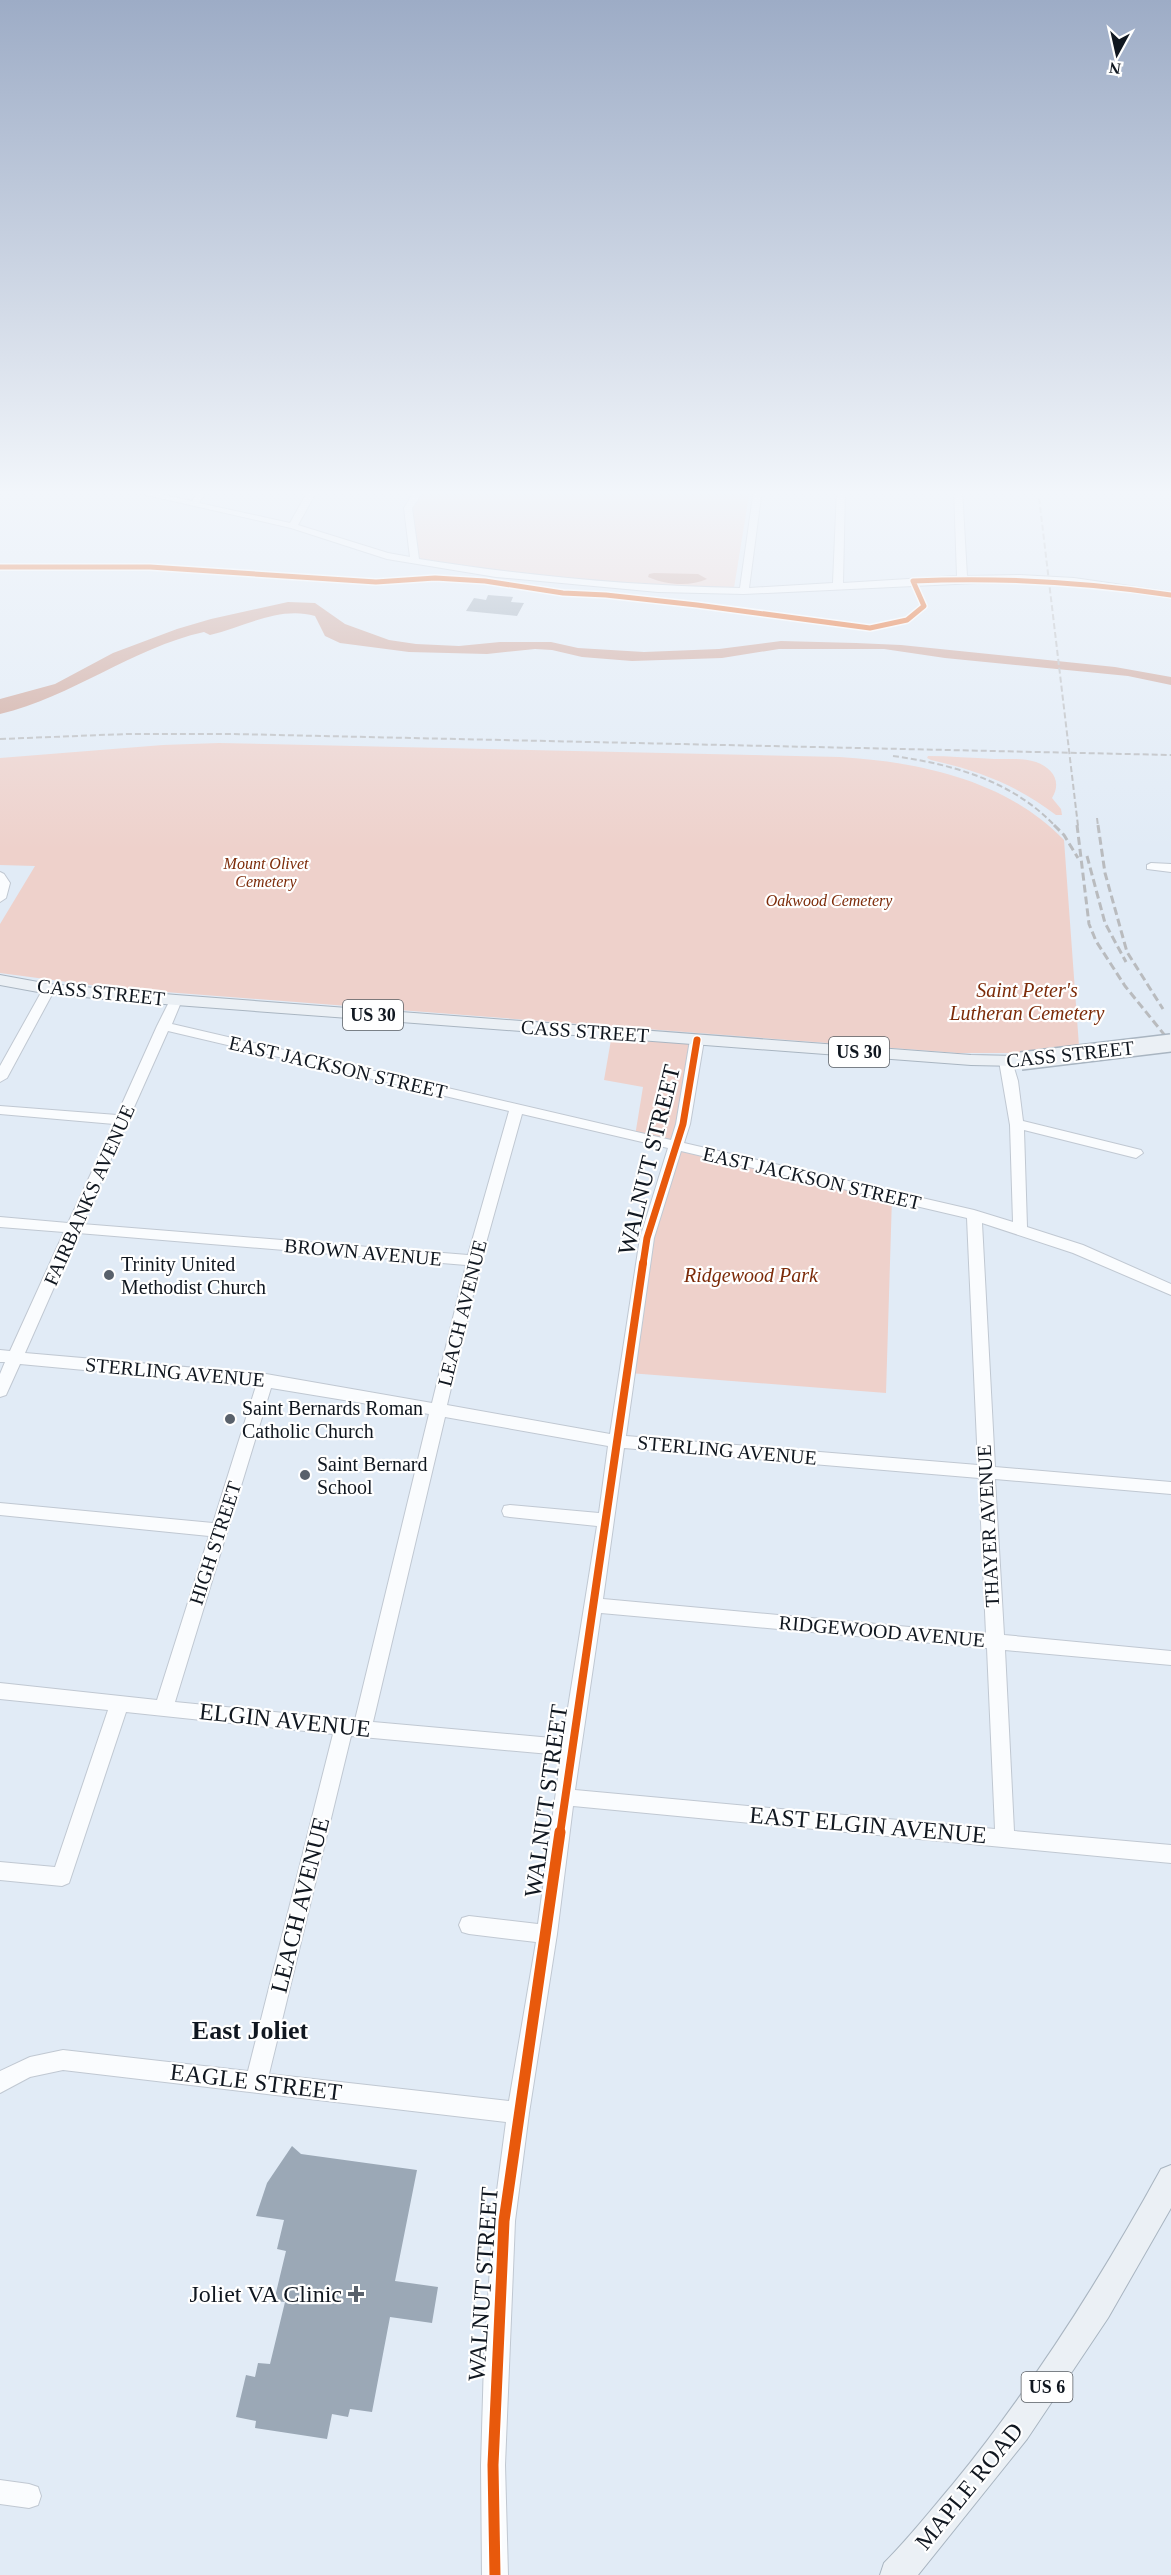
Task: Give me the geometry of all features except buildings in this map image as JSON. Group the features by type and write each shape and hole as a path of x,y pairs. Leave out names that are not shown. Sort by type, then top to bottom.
{"main road":[{"name":"CASS STREET","path":"0,980 49,989 176,1000 697,1040 1014,1061 1171,1043"},
{"name":"MAPLE ROAD","path":"896,2575 1000,2451 1068,2357 1125,2265 1171,2179"}],"street":[{"path":"1151,867 1171,868"},
{"path":"0,876 4,883 0,898"},
{"path":"0,1078 49,989"},
{"name":"FAIRBANKS AVENUE","path":"0,1390 8,1357 75,1229 176,1000"},
{"name":"EAST JACKSON STREET","path":"163,1026 974,1215 1078,1249 1171,1290"},
{"name":"WALNUT STREET","path":"495,2575 493,2465 496,2361 504,2221 518,2113 547,1934 571,1748 647,1238 683,1124 697,1040"},
{"path":"1014,1061 1011,1080 1016,1123 1020,1229"},
{"name":"LEACH AVENUE","path":"256,2082 353,1728 438,1408 474,1261 517,1108"},
{"path":"0,1110 123,1120"},
{"path":"1016,1123 1136,1153"},
{"name":"THAYER AVENUE","path":"974,1215 993,1641 1005,1838"},
{"name":"BROWN AVENUE","path":"0,1222 474,1261"},
{"name":"STERLING AVENUE","path":"8,1357 266,1380 438,1408 617,1441 1171,1488"},
{"name":"HIGH STREET","path":"164,1707 266,1380"},
{"path":"0,1509 219,1530"},
{"path":"510,1511 606,1520"},
{"name":"RIDGEWOOD AVENUE","path":"592,1605 1171,1658"},
{"name":"ELGIN AVENUE","path":"0,1691 571,1748"},
{"path":"0,1871 62,1877 120,1702"},
{"name":"EAST ELGIN AVENUE","path":"565,1797 1171,1854"},
{"path":"469,1925 547,1934"},
{"name":"EAGLE STREET","path":"0,2084 14,2073 42,2062 63,2060 518,2113"},
{"path":"0,2492 29,2496"}],"green space":[{"path":"219,743 840,757 901,764 960,778 1016,802 1041,819 1064,840 1079,1046 1024,1053 958,1053 113,988 0,973 0,924 35,866 0,865 0,758 163,745"},
{"path":"928,756 1021,759 1036,762 1047,768 1054,776 1056,786 1052,798 1061,809 1062,815 1056,815 1026,795 997,780 931,760 927,758"},
{"path":"612,1034 696,1041 674,1145 635,1136 643,1087 604,1080"},
{"name":"Ridgewood Park","path":"676,1147 892,1197 886,1393 629,1373 648,1239"}],"shaded area":[{"path":"256,609 324,609 345,624 389,640 459,646 500,642 551,642 578,648 644,652 719,649 781,641 901,645 1115,667 1171,677 1171,685 1128,676 945,658 884,649 779,649 722,658 632,661 582,657 552,650 535,649 487,654 409,652 340,643 325,636 315,616 288,614 262,619 210,635 204,632 178,639 127,660 52,696 0,714 0,699 55,684 113,653 211,619"}],"railway":[{"path":"1052,609 1069,753"},
{"path":"0,739 127,734 233,734 1069,753"},
{"path":"1069,753 1171,755"},
{"path":"1069,753 1078,826"},
{"path":"893,756 959,770 1001,786 1038,810 1055,826"},
{"path":"1097,818 1098,826"},
{"path":"1077,825 1089,924 1096,941 1125,986 1171,1043"},
{"path":"1098,825 1105,873 1127,952 1163,1009"},
{"path":"1055,826 1064,835 1078,858"},
{"path":"1087,856 1105,923 1126,962"}],"cycle path":[{"path":"723,609 870,628 907,620 920,609"},
{"path":"495,2575 493,2465 496,2361 504,2221 518,2113 547,1934 571,1748 647,1238 683,1124 697,1040"}],"place":[{"name":"Trinity United Methodist Church","path":"109,1275"},
{"name":"Saint Bernards Roman Catholic Church","path":"230,1419"},
{"name":"Saint Bernard School","path":"305,1475"},
{"name":"Joliet VA Clinic","path":"356,2294"}],"district":[{"name":"East Joliet","path":"250,2030"}],"park label":[{"name":"Mount Olivet Cemetery","path":"266,872"},
{"name":"Oakwood Cemetery","path":"829,900"},
{"name":"Saint Peter's Lutheran Cemetery","path":"1027,1002"}]}
